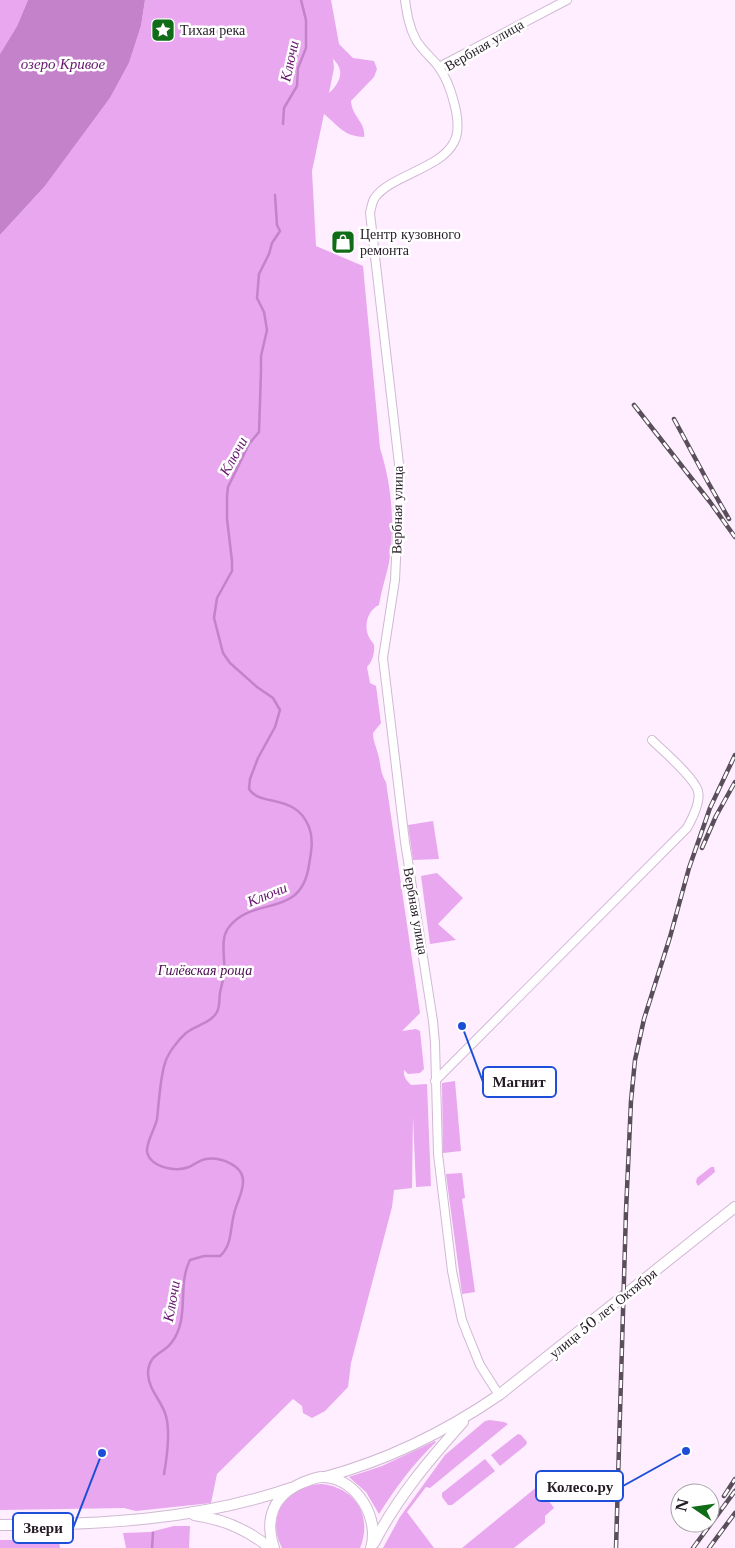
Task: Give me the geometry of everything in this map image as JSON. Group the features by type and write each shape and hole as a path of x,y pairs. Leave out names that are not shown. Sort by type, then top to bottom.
{"main road":[{"name":"улица 50 лет Октября","path":"469,1416 499,1395 735,1207"},
{"path":"0,1525 75,1525 181,1514 225,1507 291,1488 308,1480 353,1469 413,1446 469,1416"},
{"path":"371,1547 403,1494 433,1456 469,1416"},
{"path":"325,1477 344,1484 357,1494 366,1506 372,1524 371,1547"},
{"path":"274,1548 270,1530 272,1513 280,1497 291,1488"},
{"path":"181,1514 208,1517 227,1522 246,1531 270,1548"}],"street":[{"path":"404,0 409,25 416,39 439,67"},
{"name":"Вербная улица","path":"499,1395 480,1365 462,1320 452,1271 440,1170 435,1043 403,828 382,658 395,580 400,473 370,213 374,199 382,190 443,156 454,144 458,133 454,106 450,90 439,67 567,0"},
{"path":"435,1081 686,828 696,812 698,791 688,775 652,740"}],"green space":[{"path":"0,0 28,0 17,26 0,54"},
{"name":"Гилёвская роща","path":"145,0 331,0 339,44 353,58 374,61 377,69 374,77 351,101 352,107 363,127 364,137 351,135 324,114 312,171 316,246 363,266 380,448 390,491 392,519 391,548 379,605 372,610 367,622 368,635 374,648 373,657 367,667 370,683 376,686 381,723 373,733 373,736 386,782 420,1013 402,1031 416,1029 420,1031 424,1069 420,1073 408,1074 404,1070 404,1075 411,1085 427,1084 431,1186 416,1187 413,1116 412,1188 394,1190 392,1207 351,1363 348,1387 325,1411 312,1418 303,1413 302,1406 293,1399 217,1474 211,1503 136,1511 124,1508 0,1510 0,235 45,186 110,98 129,63 141,26","holes":["333,59 337,63 340,72 339,80 329,93 334,68"]},
{"path":"433,821 439,859 413,860 408,825"},
{"path":"437,873 463,898 438,924 456,940 430,944 421,876"},
{"path":"455,1081 461,1151 443,1153 442,1083"},
{"path":"711,1167 714,1167 715,1172 698,1186 697,1178"},
{"path":"462,1173 465,1198 462,1199 475,1292 462,1294 446,1174"},
{"path":"490,1420 508,1424 430,1488 426,1487 407,1512 434,1548 383,1548 400,1517 445,1455 485,1421"},
{"path":"518,1434 527,1442 526,1445 500,1466 491,1455"},
{"path":"435,1441 405,1476 379,1514 366,1492 349,1477 382,1466"},
{"path":"485,1459 495,1471 452,1505 448,1505 442,1497 442,1493"},
{"path":"321,1484 333,1486 343,1491 352,1497 358,1505 364,1525 360,1548 282,1548 277,1536 276,1525 282,1505 298,1490"},
{"path":"538,1486 554,1508 545,1516 545,1523 514,1548 462,1548"},
{"path":"174,1526 190,1526 189,1548 126,1548 123,1533 150,1532"},
{"path":"0,1540 59,1540 60,1548 0,1548"}],"water":[{"name":"озеро Кривое","path":"28,0 145,0 141,26 129,63 110,98 45,186 0,235 0,54 17,26"}],"waterway":[{"name":"Ключи","path":"283,124 284,108 297,86 298,68 306,48 306,20 301,0"},
{"name":"Ключи","path":"164,1474 168,1427 163,1408 150,1385 149,1367 153,1358 172,1342 181,1323 184,1280 190,1260 204,1256 220,1256 227,1247 243,1182 240,1171 230,1163 218,1159 206,1159 189,1167 171,1169 153,1162 149,1157 147,1148 157,1119 163,1069 168,1055 180,1039 190,1030 211,1019 217,1012 224,975 224,937 229,927 239,917 275,905 296,893 304,882 312,846 309,827 303,816 296,809 261,798 249,789 250,779 258,758 275,727 280,710 273,698 257,687 230,663 223,653 214,618 217,598 232,571 227,519 228,487 249,444 259,432 261,356 267,330 264,312 257,298 259,274 272,243 280,231 277,225 275,195"},
{"name":"Ключи","path":"152,1548 153,1533"}],"railway":[{"path":"634,405 735,537"},
{"path":"674,419 729,519"},
{"path":"616,1548 626,1211 631,1101 635,1060 644,1019 689,868 710,808 735,755"},
{"path":"702,848 716,816 735,782"},
{"path":"724,1496 735,1479"},
{"path":"693,1548 735,1491"},
{"path":"709,1548 735,1513"}],"place":[{"name":"Тихая река","path":"163,30"},
{"name":"Центр кузовного ремонта","path":"343,242"},
{"name":"Магнит","path":"462,1026"},
{"name":"Колесо.ру","path":"686,1451"},
{"name":"Звери","path":"102,1453"}]}
